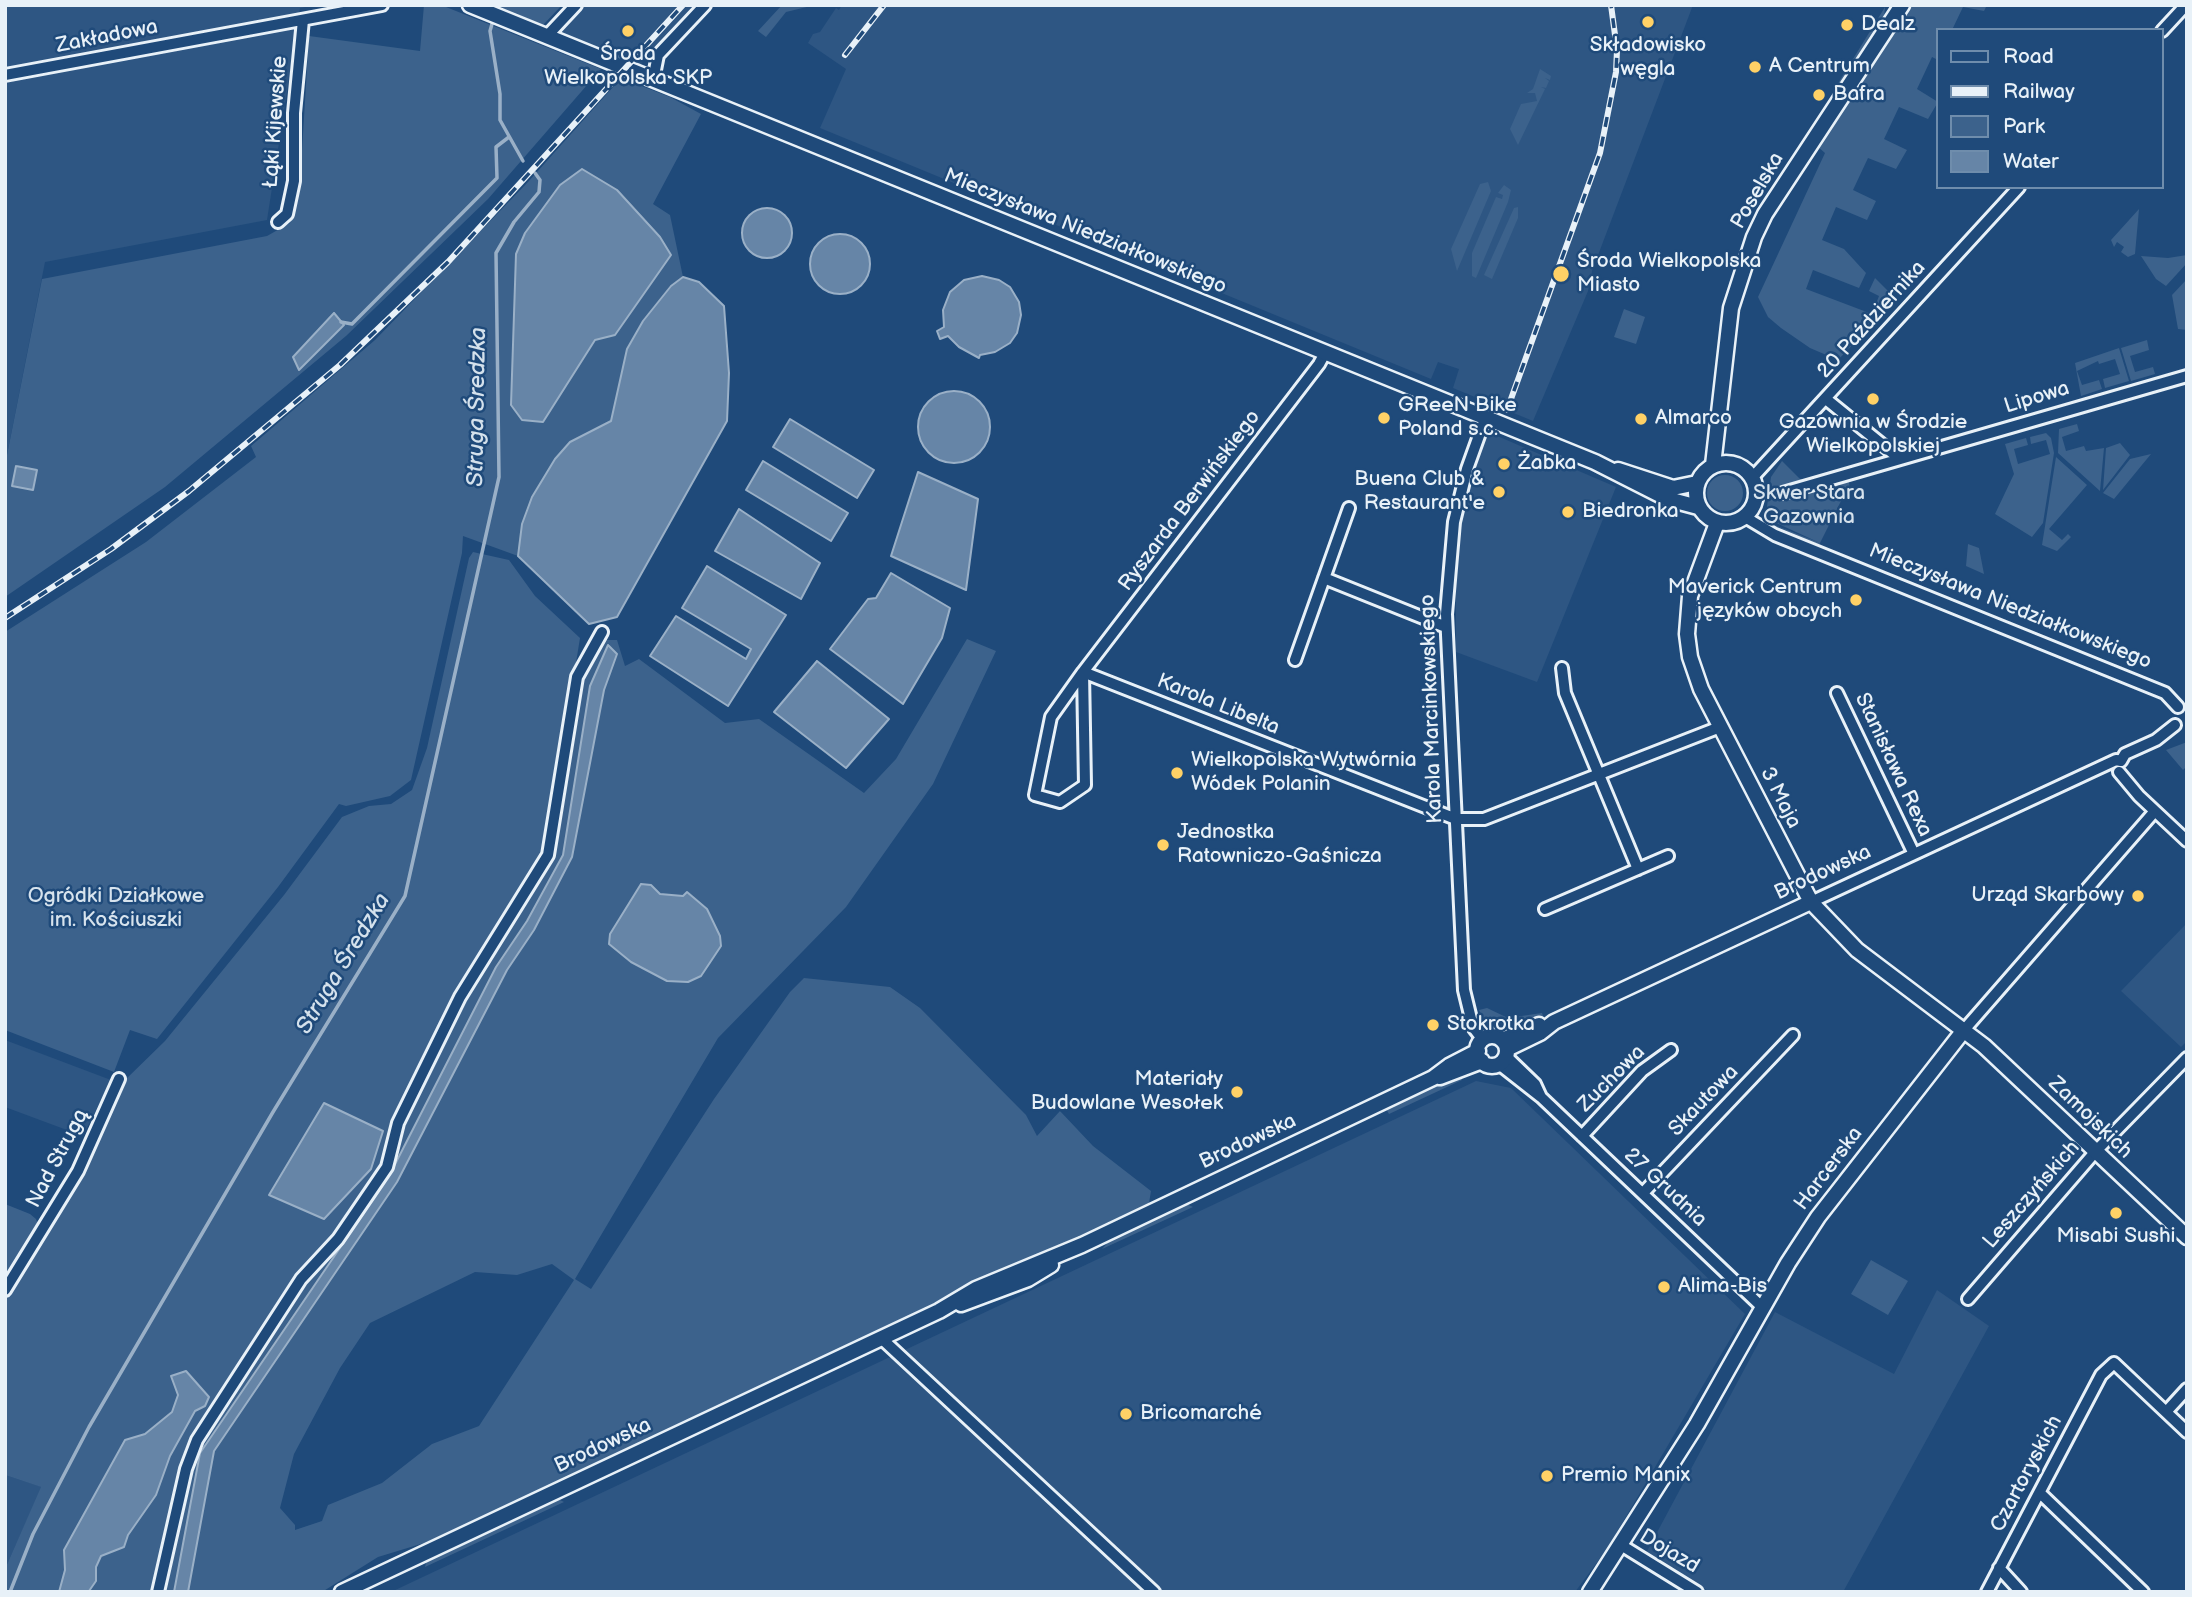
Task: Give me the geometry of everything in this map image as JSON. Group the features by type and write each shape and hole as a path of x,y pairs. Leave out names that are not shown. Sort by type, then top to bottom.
{"street":[{"name":"Zakładowa","path":"5,75 382,5"},
{"path":"540,34 576,5"},
{"path":"653,80 658,55 705,5"},
{"name":"Poselska","path":"1713,466 1731,308 1754,237 1765,214 1902,5"},
{"path":"2164,29 2186,5"},
{"name":"Mieczysława Niedziałkowskiego","path":"475,7 1606,467 1673,488 1697,483"},
{"name":"Łąki Kijewskie","path":"278,222 287,214 294,181 294,113 303,20"},
{"name":"20 Października","path":"1752,478 2017,189"},
{"name":"Ryszarda Berwińskiego","path":"1083,672 1085,785 1060,802 1035,795 1051,717 1083,672 1325,353"},
{"name":"Lipowa","path":"1783,493 2187,376"},
{"path":"1826,399 1900,459"},
{"name":"Karola Marcinkowskiego","path":"1481,1051 1465,1002 1446,581 1454,522 1467,469 1485,419"},
{"path":"1735,464 1752,478 1756,499 1745,517 1734,523 1717,523 1706,517 1698,507 1697,483 1713,466 1735,464"},
{"name":"Mieczysława Niedziałkowskiego","path":"1606,467 1632,483 1668,499 1698,507"},
{"path":"1295,660 1349,508"},
{"name":"Mieczysława Niedziałkowskiego","path":"1745,517 1775,535 2165,693 2182,707"},
{"name":"3 Maja","path":"1717,523 1690,596 1687,634 1695,672 1720,727 1811,902 1857,950 1964,1030"},
{"path":"1324,578 1446,627"},
{"path":"158,1592 186,1469 197,1440 301,1279 338,1239 387,1167 398,1122 460,997 548,856 577,677 602,632"},
{"path":"1562,668 1565,693 1638,869"},
{"name":"Karola Libelta","path":"1083,672 1455,819"},
{"name":"Stanisława Rexa","path":"1837,693 1914,854"},
{"path":"2182,707 2174,712 2175,725 2187,729"},
{"name":"Brodowska","path":"1503,1052 1536,1025 1554,1022 1914,854 2117,765 2125,754 2156,740 2175,725"},
{"path":"1455,819 1484,819 1720,727"},
{"path":"2117,765 2155,811 2187,841"},
{"name":"Harcerska","path":"1590,1592 1697,1424 1818,1217 1964,1030 2155,811"},
{"path":"1545,909 1668,856"},
{"name":"Zamojskich","path":"1964,1030 2187,1237"},
{"name":"Skautowa","path":"1643,1193 1793,1035"},
{"path":"1496,1037 1503,1052 1494,1066 1481,1051 1496,1037"},
{"name":"Zuchowa","path":"1582,1136 1642,1071 1671,1050"},
{"name":"Brodowska","path":"342,1592 939,1311 988,1284 1082,1245 1433,1078 1449,1066 1481,1051"},
{"name":"27 Grudnia","path":"1503,1052 1541,1097 1763,1308"},
{"name":"Leszczyńskich","path":"1968,1299 2096,1151 2187,1058"},
{"name":"Nad Strugą","path":"5,1290 78,1171 119,1079"},
{"path":"881,1338 1154,1592"},
{"name":"Czartoryskich","path":"1987,1592 2030,1505 2041,1494 2101,1375 2113,1363 2165,1412"},
{"path":"2187,1389 2165,1412 2187,1432"},
{"path":"2041,1494 2143,1592"},
{"name":"Dojazd","path":"1621,1545 1698,1592"},
{"path":"1999,1568 2021,1592"}],"shaded area":[{"path":"5,5 316,5 300,8 267,220 45,262 5,465"},
{"path":"584,5 696,5 638,67 557,35"},
{"path":"842,5 1693,5 1592,271 1591,284 1533,421 1453,388 1459,369 1438,362 1431,379 820,128 846,69 808,43 813,34 820,32 836,8 839,10"},
{"path":"1488,432 1616,487 1537,682 1456,652 1456,588 1462,523 1476,462"},
{"path":"2187,923 2187,1041 2181,1047 2121,991"},
{"path":"5,1040 111,1080 83,1136 5,1107"},
{"path":"1476,1081 1511,1088 1745,1314 1607,1549 1575,1592 391,1592"},
{"path":"1937,1290 1989,1326 1843,1592 1710,1592 1646,1553 1775,1312 1894,1374"},
{"path":"5,1475 42,1487 5,1569"}],"green space":[{"path":"424,5 441,5 601,69 488,199 346,336 165,487 5,597 5,465 42,279 267,236 290,223 300,183 309,36 420,51"},
{"path":"496,5 562,5 543,25"},
{"path":"782,5 815,5 786,12 766,37 758,31"},
{"path":"1912,5 1987,5 1984,11 1963,7 1953,28 1937,28 1937,60 1932,57 1917,89 1937,104 1928,119 1899,107 1884,139 1907,150 1896,169 1868,158 1853,190 1876,201 1867,220 1836,207 1822,240 1844,249 1866,273 1859,288 1813,270 1806,289 1872,314 1879,296 1869,291 1875,278 1896,299 1838,360 1810,348 1781,328 1768,317 1758,297 1825,153 1817,146"},
{"path":"1885,7 1884,18 1843,82 1837,85"},
{"path":"1540,69 1551,76 1550,80 1545,78 1549,81 1546,88 1541,87 1545,89 1518,145 1510,129 1521,104 1537,101 1535,93 1527,93 1533,89"},
{"name":"Ogródki Działkowe im. Kościuszki","path":"621,78 670,97 701,114 653,204 670,215 683,277 670,286 643,321 627,349 611,421 570,442 522,524 518,556 463,536 462,553 411,780 390,796 346,806 339,804 278,887 157,1039 130,1030 114,1072 5,1030 5,632 146,542 256,457 251,446 375,340 528,182"},
{"path":"1488,182 1491,191 1457,271 1451,249 1480,184"},
{"path":"1504,185 1511,190 1508,202 1476,278 1472,276 1472,253 1496,197 1502,199 1503,195 1498,193"},
{"path":"1518,207 1518,218 1492,279 1484,275 1514,208"},
{"path":"2139,209 2135,254 2128,257 2121,252 2124,247 2117,242 2114,247 2111,240"},
{"path":"2187,255 2187,263 2166,286 2156,279 2141,256 2168,258"},
{"path":"2187,279 2187,330 2178,329 2172,295"},
{"path":"1624,309 1645,317 1636,344 1614,337"},
{"path":"2147,340 2149,350 2130,356 2135,372 2153,367 2155,374 2131,381 2121,348"},
{"path":"2119,348 2129,381 2105,388 2103,379 2120,374 2115,359 2099,364 2098,361 2077,371 2082,385 2099,380 2102,389 2081,396 2075,363"},
{"path":"2077,424 2079,431 2062,437 2066,451 2084,446 2086,451 2104,448 2100,491 2058,453 2059,429"},
{"path":"2046,433 2051,438 2054,453 2043,523 2032,537 1995,514 2014,474 2005,444 2026,438 2028,445 2014,449 2018,464 2050,454 2046,440 2031,444 2030,437"},
{"path":"2120,443 2130,455 2103,490 2106,448"},
{"path":"2151,454 2114,499 2103,493 2130,459"},
{"path":"2056,457 2087,485 2049,529 2062,540 2068,534 2071,537 2057,551 2042,545"},
{"name":"Skwer Stara Gazownia","path":"1782,461 1800,479 1849,482 1850,491 1843,497 1820,543 1772,521 1766,514 1771,477"},
{"path":"1725,475 1738,480 1743,493 1738,506 1725,511 1712,506 1707,493 1712,480"},
{"path":"1767,522 1820,543 1819,545"},
{"path":"1968,544 1979,548 1984,574 1966,566"},
{"path":"473,552 509,560 535,596 580,638 545,854 454,998 384,1165 194,1438 155,1592 5,1592 5,1569 41,1487 5,1475 5,1300 82,1173 124,1081 165,1041 284,895 342,817 369,806 391,804 412,790 427,748 469,558"},
{"path":"967,639 996,651 933,784 846,907 718,1038 575,1279 591,1289 714,1099 790,992 804,978 890,987 920,1008 1026,1115 1037,1136 1060,1111 1093,1146 1151,1191 1149,1203 481,1518 424,1543 378,1557 322,1592 162,1592 195,1451 283,1310 377,1188 401,1124 469,988 552,856 581,679 592,656 604,640 617,640 625,666 639,659 725,723 759,719 864,793 896,759","holes":["552,1264 574,1280 479,1426 432,1444 382,1483 328,1505 322,1521 295,1530 295,1525 280,1508 294,1454 340,1368 370,1323 475,1272 517,1275"]},
{"path":"2187,742 2187,766 2183,770 2166,750"},
{"path":"1487,1008 1508,1018 1542,1013 1543,1016 1513,1026 1485,1022 1479,1010"},
{"path":"1460,1075 1462,1080 1389,1114 1385,1107"},
{"path":"1184,1203 1193,1207 1102,1249 1114,1236"},
{"path":"5,1204 30,1214 38,1225 5,1281"},
{"path":"1871,1260 1908,1281 1888,1315 1851,1294"},
{"path":"556,1498 564,1502 425,1567 427,1559"}],"water":[{"path":"582,169 617,190 660,237 671,255 615,335 595,340 543,422 522,420 511,405 516,254 525,233 560,185"},
{"path":"767,208 785,215 792,233 785,251 767,258 749,251 742,233 749,215"},
{"path":"834,234 846,234 865,247 870,264 868,276 857,289 846,294 834,294 815,281 810,270 810,258 823,239"},
{"path":"982,276 999,280 1010,287 1019,302 1021,315 1017,333 1010,343 995,352 980,355 979,358 959,347 948,336 940,339 937,331 944,327 943,310 950,292 964,280"},
{"path":"683,277 699,282 724,306 729,373 727,421 617,617 589,624 518,556 522,524 532,497 555,459 570,442 611,421 627,349 643,321 671,286"},
{"path":"334,313 344,325 299,370 293,357"},
{"path":"954,391 968,394 980,401 987,413 990,427 987,441 980,453 968,460 954,463 940,460 928,453 921,441 918,427 921,413 928,401 940,394"},
{"path":"790,419 874,470 857,498 773,447"},
{"path":"763,461 848,513 831,541 746,490"},
{"path":"16,466 37,470 33,490 12,486"},
{"path":"918,472 978,499 966,590 891,556"},
{"path":"739,509 820,563 801,599 715,551"},
{"path":"707,566 786,615 728,706 650,656 676,616 746,659 751,649 682,608"},
{"path":"891,573 950,608 942,638 903,704 830,649 868,599 876,598"},
{"path":"608,645 617,654 604,690 572,857 534,930 507,970 397,1182 214,1451 188,1592 174,1592 200,1453 389,1176 496,967 527,921 563,855 590,686"},
{"path":"817,661 889,719 846,768 774,712"},
{"path":"641,884 651,885 660,894 683,896 687,892 707,909 720,936 721,946 701,976 688,982 667,981 631,962 609,944 610,934"},
{"path":"324,1103 383,1131 371,1169 324,1219 269,1195"},
{"path":"186,1371 209,1397 205,1406 195,1411 170,1456 156,1495 128,1535 124,1547 101,1556 96,1567 96,1581 89,1591 59,1592 65,1570 64,1550 125,1440 145,1434 172,1412 178,1395 171,1376"}],"waterway":[{"name":"Struga Średzka","path":"494,17 490,31 500,94 500,120 523,161"},
{"path":"341,322 352,324 497,178 496,147 509,137"},
{"name":"Struga Średzka","path":"10,1592 33,1534 89,1427 273,1112 405,896 499,477 496,253 514,222 539,192 540,180 535,173"}],"railway":[{"path":"5,618 111,549 189,491 340,365 448,262 683,5"},
{"path":"845,55 884,5"},
{"path":"1507,410 1600,153 1616,72 1617,50 1611,5"}],"place":[{"name":"Składowisko węgla","path":"1648,22"},
{"name":"Dealz","path":"1847,25"},
{"name":"Środa Wielkopolska SKP","path":"628,31"},
{"name":"A Centrum","path":"1755,67"},
{"name":"Bafra","path":"1819,95"},
{"name":"Środa Wielkopolska Miasto","path":"1561,274"},
{"name":"Gazownia w Środzie Wielkopolskiej","path":"1873,399"},
{"name":"GReeN Bike Poland s.c.","path":"1384,418"},
{"name":"Almarco","path":"1641,419"},
{"name":"Żabka","path":"1504,464"},
{"name":"Buena Club & Restaurant'e","path":"1499,492"},
{"name":"Biedronka","path":"1568,512"},
{"name":"Maverick Centrum języków obcych","path":"1856,600"},
{"name":"Wielkopolska Wytwórnia Wódek Polanin","path":"1177,773"},
{"name":"Jednostka Ratowniczo-Gaśnicza","path":"1163,845"},
{"name":"Urząd Skarbowy","path":"2138,896"},
{"name":"Stokrotka","path":"1433,1025"},
{"name":"Materiały Budowlane Wesołek","path":"1237,1092"},
{"name":"Misabi Sushi","path":"2116,1213"},
{"name":"Alima-Bis","path":"1664,1287"},
{"name":"Bricomarché","path":"1126,1414"},
{"name":"Premio Manix","path":"1547,1476"}]}
